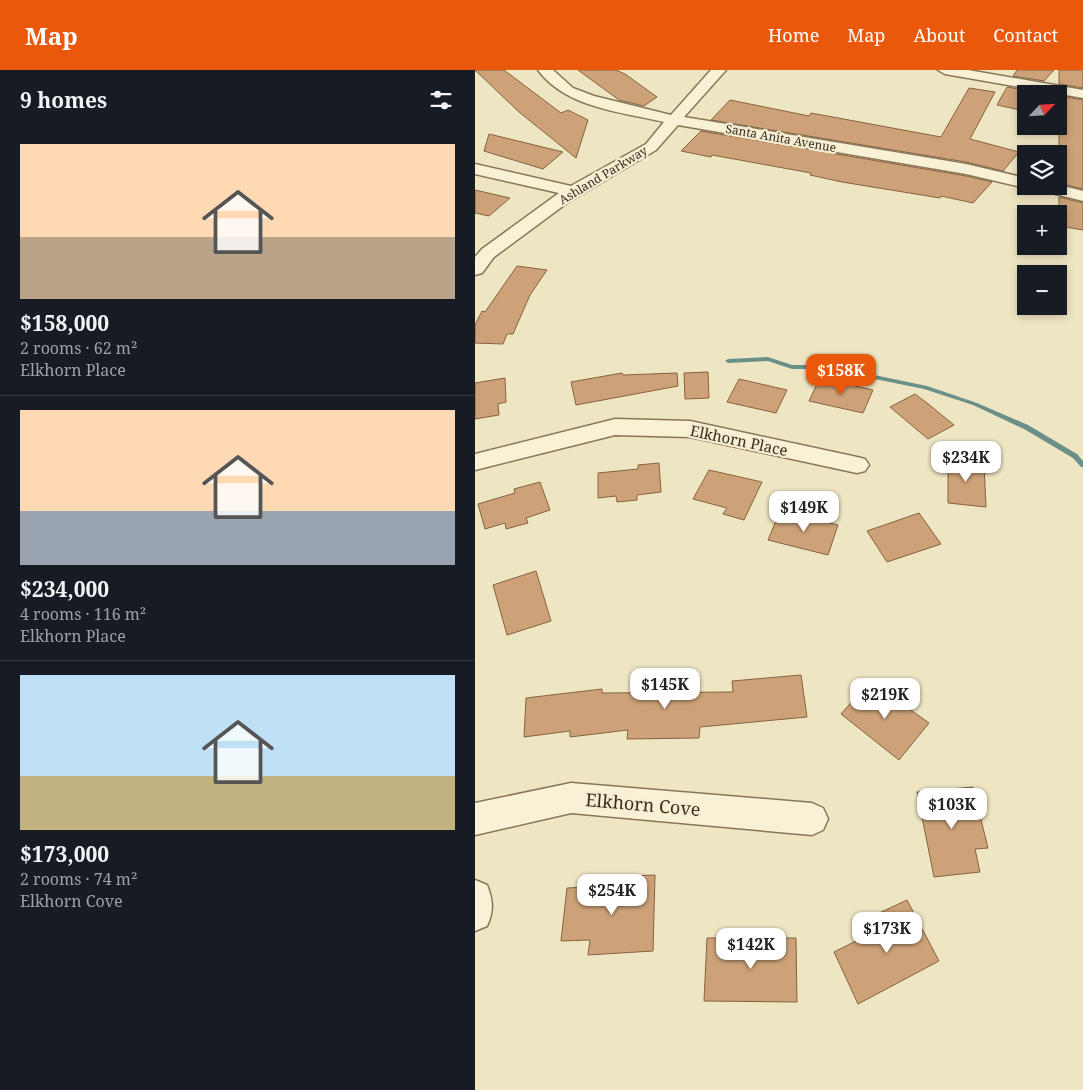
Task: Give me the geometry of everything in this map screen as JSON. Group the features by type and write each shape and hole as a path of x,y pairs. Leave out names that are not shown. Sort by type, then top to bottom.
{"street":[{"name":"Santa Anita Avenue","path":"545,70 568,91 589,99 674,120 966,169 1017,180"},
{"name":"Ashland Parkway","path":"475,268 487,253 574,192 651,148 719,70"},
{"path":"945,70 1083,94"},
{"path":"475,170 574,192"},
{"path":"1067,192 1083,196"},
{"name":"Elkhorn Place","path":"475,462 615,427 690,429 857,465"},
{"name":"Elkhorn Cove","path":"475,819 571,798 812,819"},
{"path":"475,897 475,914"}],"building":[{"path":"475,70 504,70 561,113 568,110 588,120 576,158 519,112"},
{"path":"578,70 616,70 625,74 657,97 644,106 619,100"},
{"path":"1017,70 1054,70 1044,81 1013,76"},
{"path":"1059,70 1083,70 1083,88 1059,84"},
{"path":"1007,87 1017,89 1017,109 997,105"},
{"path":"969,88 995,92 970,139 1017,151 1017,154 1003,171 966,162 711,120 730,100 809,116 811,113 941,137"},
{"path":"1067,97 1083,100 1083,189 1067,185 1067,145 1059,145 1059,135 1067,135"},
{"path":"701,131 992,182 973,203 941,196 940,198 842,182 810,175 811,173 681,151"},
{"path":"489,134 563,152 543,169 484,151"},
{"path":"475,190 510,198 489,216 475,213"},
{"path":"1059,197 1083,203 1083,230 1067,227 1067,205 1059,205"},
{"path":"517,266 547,270 530,295 513,334 507,334 503,344 475,343 475,325 482,311 485,312"},
{"path":"708,372 709,398 685,399 684,373"},
{"path":"622,373 623,375 677,373 678,386 576,405 571,382"},
{"path":"505,378 506,402 498,404 499,415 475,419 475,383"},
{"path":"820,378 873,390 863,413 809,401"},
{"path":"739,379 787,390 776,413 727,402"},
{"path":"915,394 954,425 928,439 890,407"},
{"path":"948,459 984,463 986,507 948,503"},
{"path":"659,463 661,492 637,495 637,500 617,502 616,496 598,498 598,473 638,469 638,465"},
{"path":"709,470 762,482 744,520 723,514 727,508 693,499"},
{"path":"540,482 550,510 526,518 528,523 506,529 505,523 485,529 478,504 515,493 514,489"},
{"path":"780,511 838,525 828,555 768,540"},
{"path":"919,513 941,544 887,562 867,531"},
{"path":"536,571 551,621 507,635 493,585"},
{"path":"801,675 807,717 700,727 699,738 627,739 628,730 570,737 570,731 524,737 526,698 602,689 602,693 733,692 732,681"},
{"path":"870,681 929,723 899,760 841,714"},
{"path":"973,787 988,848 975,849 980,872 934,877 917,792"},
{"path":"655,875 653,951 588,955 590,940 561,941 567,888 623,885 624,876"},
{"path":"907,900 939,961 858,1004 834,952 882,928 875,915"},
{"path":"707,938 796,938 797,1002 704,1001"}],"waterway":[{"path":"728,361 768,359 792,367 826,367 925,387 975,404 1026,427 1075,456 1083,465"}]}
